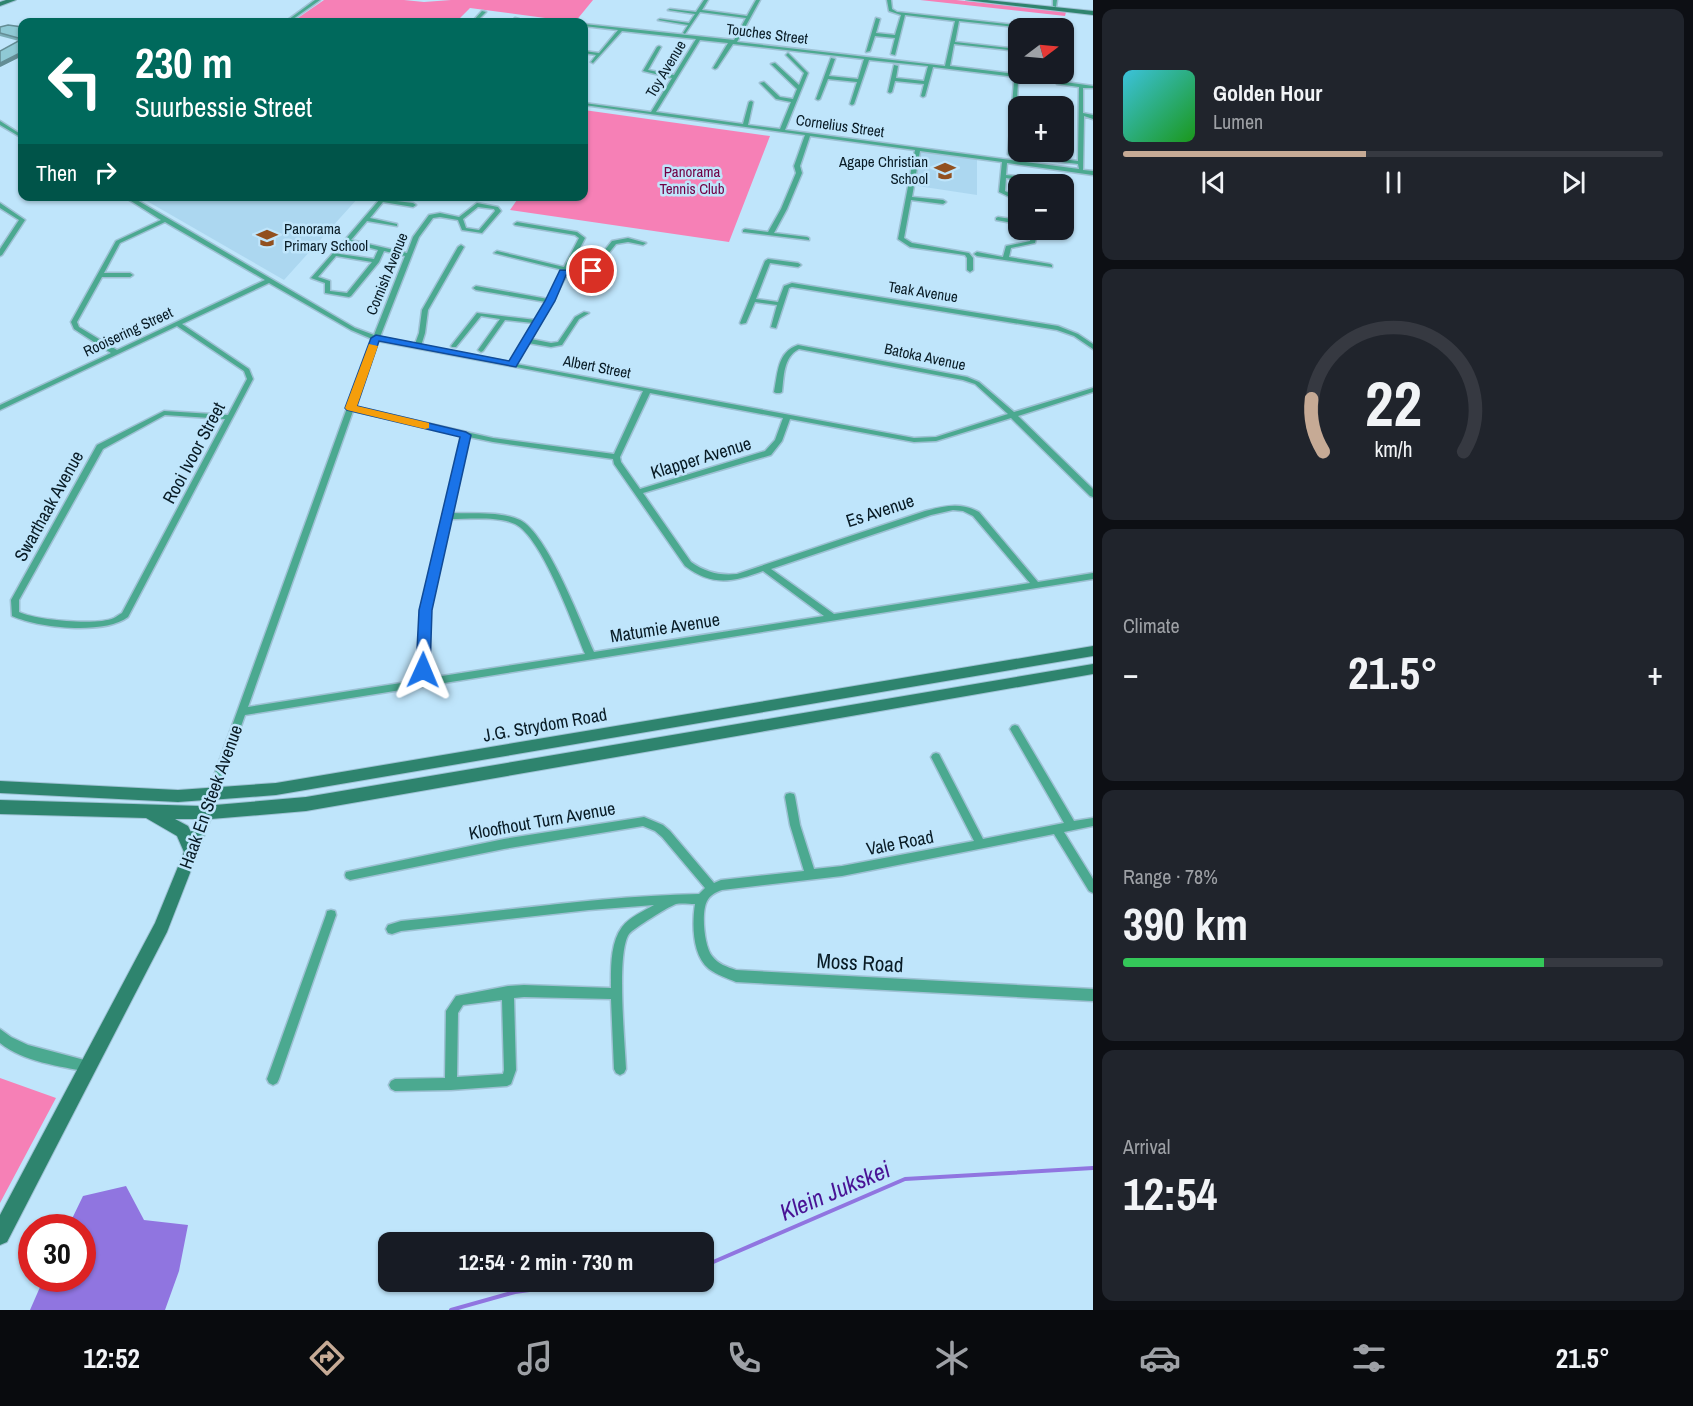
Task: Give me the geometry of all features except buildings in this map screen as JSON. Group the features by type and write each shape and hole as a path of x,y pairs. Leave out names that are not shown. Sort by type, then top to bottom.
{"street":[{"path":"0,3 13,0"},
{"path":"293,18 318,0"},
{"path":"685,33 706,0"},
{"path":"715,68 734,42 758,0"},
{"path":"889,0 890,10 903,14 1008,25"},
{"path":"969,0 1093,13"},
{"path":"670,10 748,17"},
{"path":"478,18 484,12"},
{"path":"892,54 903,14"},
{"path":"852,104 878,19"},
{"path":"660,20 690,24"},
{"path":"947,68 957,20"},
{"name":"Touches Street","path":"588,25 867,54 947,68 1008,75"},
{"path":"593,62 621,28"},
{"path":"873,34 897,37"},
{"name":"Toy Avenue","path":"653,113 699,38"},
{"path":"953,43 1008,49"},
{"path":"659,47 645,71 676,78"},
{"path":"588,53 599,54"},
{"path":"782,130 806,71 788,54"},
{"path":"818,99 833,59"},
{"path":"773,64 799,88"},
{"path":"923,96 931,65"},
{"path":"890,92 896,66"},
{"path":"826,77 859,81"},
{"path":"893,79 927,83"},
{"path":"1080,163 1015,156 1011,153 1016,81 1023,79 1093,87"},
{"path":"762,83 778,98 795,101"},
{"path":"1081,86 1081,171"},
{"path":"745,126 751,102"},
{"name":"Cornelius Street","path":"588,105 1093,173"},
{"path":"1081,114 1093,117"},
{"path":"0,123 18,134"},
{"path":"770,234 784,209 799,173 796,166 808,134"},
{"path":"918,149 901,238 910,245 967,254 970,258 970,270"},
{"path":"1005,161 1002,192 1008,195"},
{"path":"1003,177 1008,178"},
{"path":"909,198 943,202"},
{"name":"Albert Street","path":"133,201 353,329 376,338 417,347 787,418 923,441 1013,416 1093,390"},
{"path":"381,201 347,241 408,255"},
{"path":"388,201 413,205"},
{"path":"0,205 22,220 0,254"},
{"path":"476,206 496,208 498,211 480,232 464,229 460,219 476,206"},
{"name":"Cornish Avenue","path":"376,338 418,234 431,216 440,215 460,219"},
{"path":"365,219 394,225"},
{"path":"998,219 1008,220"},
{"path":"115,352 76,328 74,324 99,275 120,241 165,220"},
{"path":"512,365 528,341 581,241 581,235 517,224"},
{"path":"745,231 807,239"},
{"path":"497,253 590,273 614,242 628,240 643,243"},
{"path":"1006,259 1008,247 1034,242 1034,240"},
{"path":"417,347 422,333 425,310 461,246"},
{"path":"377,261 335,254 314,278 328,282 327,292 347,295 377,261 382,249"},
{"path":"977,254 1050,266"},
{"path":"743,324 768,261 798,265"},
{"path":"99,275 130,275"},
{"name":"Rooisering Street","path":"0,408 268,281"},
{"name":"Teak Avenue","path":"774,327 788,285 798,285 1058,328 1076,335 1093,347"},
{"path":"476,288 550,301"},
{"path":"753,300 781,304"},
{"path":"528,341 551,345 561,344 577,318 586,313"},
{"path":"454,346 479,314 538,322"},
{"path":"481,350 504,317"},
{"name":"Rooi Ivoor Street","path":"117,620 125,615 250,379 249,373 178,324"},
{"name":"Haak En Steek Avenue","path":"0,1235 165,919 192,852 376,338"},
{"name":"Batoka Avenue","path":"778,392 786,355 793,348 802,347 965,378 986,390 1093,494"},
{"path":"616,457 647,391"},
{"path":"351,408 520,445 616,457"},
{"name":"Swarthaak Avenue","path":"117,620 91,624 27,619 18,616 13,610 15,600 100,447 165,413 231,417"},
{"name":"Klapper Avenue","path":"638,492 768,453 778,441 787,418"},
{"path":"425,683 424,619 466,435"},
{"path":"616,457 638,492"},
{"name":"Es Avenue","path":"638,492 688,564 705,575 730,578 928,513 956,506 964,507 976,514 1037,586"},
{"path":"447,516 514,521 529,530 560,586 591,656"},
{"path":"764,568 833,618"},
{"name":"Matumie Avenue","path":"242,712 1093,576"},
{"name":"J.G. Strydom Road","path":"0,787 148,795 212,795 287,787 1093,651"},
{"name":"J.G. Strydom Road","path":"0,807 205,813 272,808 345,798 1093,669"},
{"path":"1015,729 1071,826"},
{"path":"936,757 980,843"},
{"path":"790,797 795,825 811,875"},
{"path":"143,811 160,817 179,828 192,852"},
{"name":"Kloofhout Turn Avenue","path":"350,875 504,844 644,821 666,834 713,889"},
{"name":"Vale Road","path":"713,889 725,884 811,875 1093,822"},
{"path":"1056,829 1093,888"},
{"path":"392,929 401,926 451,923 526,913 676,899 702,899 713,889"},
{"path":"620,1069 617,994 620,941 627,928 676,899"},
{"name":"Moss Road","path":"702,899 700,912 702,948 716,968 736,976 1093,995"},
{"path":"273,1079 331,915"},
{"path":"451,1084 452,1011 455,1004 467,997 508,992 617,994"},
{"path":"395,1084 451,1084 507,1080 509,1076 508,992"},
{"path":"0,1035 4,1040 16,1046 88,1066"}],"shaded area":[{"name":"Agape Christian School","path":"918,149 977,157 977,195 911,185"},
{"name":"Panorama Primary School","path":"147,201 355,201 284,280"},
{"path":"126,1186 144,1220 188,1225 179,1271 165,1310 30,1310 38,1292 96,1292 96,1214 74,1214 83,1196"}],"green space":[{"path":"324,0 424,2 593,0 578,18 545,18 470,8 460,18 298,18"},
{"path":"920,0 956,0 1066,12 1065,16"},
{"name":"Panorama Tennis Club","path":"588,111 770,136 729,242 510,210 516,201 588,201"},
{"path":"0,1078 56,1098 0,1203"}],"waterway":[{"name":"Klein Jukskei","path":"714,1262 905,1179 1093,1168"},
{"name":"Klein Jukskei","path":"451,1310 515,1292"}],"slow traffic":[{"path":"373,346 351,408 425,425"}],"place":[{"name":"Agape Christian School","path":"945,171"},
{"name":"Panorama Primary School","path":"267,238"}],"route":[{"path":"423,670 425,610 466,435 351,408 376,338 512,365 550,301 563,272 584,274 592,271"}]}
